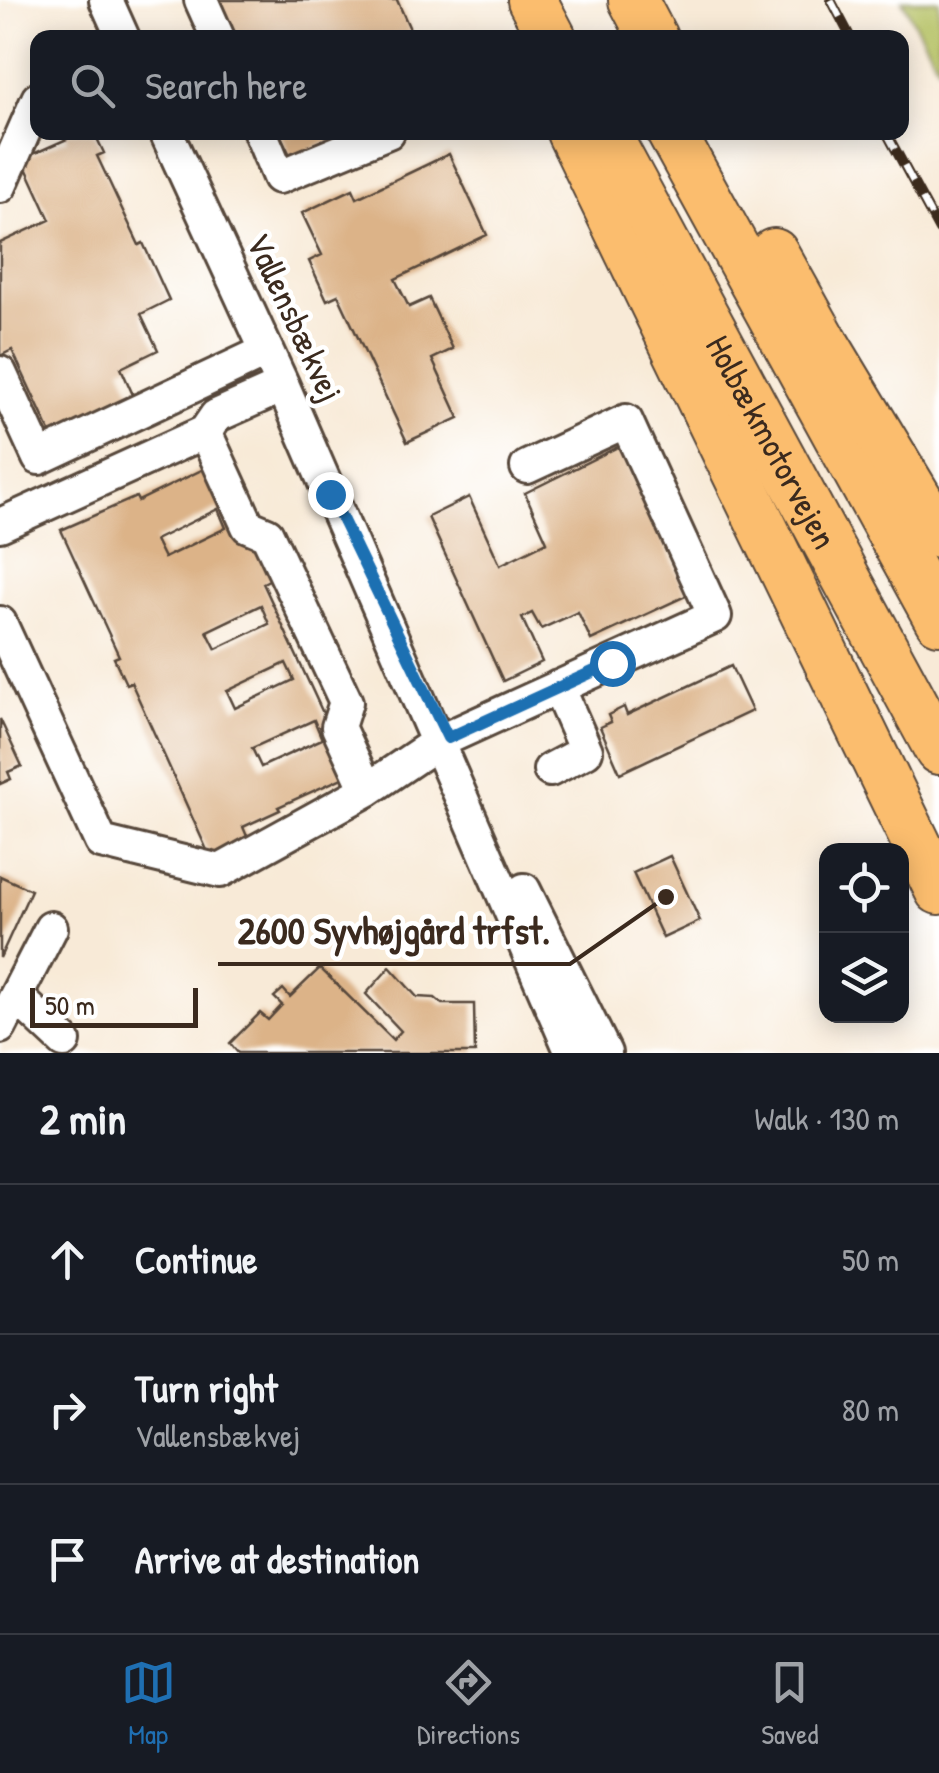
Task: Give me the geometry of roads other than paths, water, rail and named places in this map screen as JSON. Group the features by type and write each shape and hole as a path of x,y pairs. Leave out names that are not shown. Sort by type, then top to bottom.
{"highway":[{"path":"516,0 528,30"},
{"path":"532,0 548,30"},
{"path":"602,0 617,30"},
{"path":"632,0 649,30"},
{"path":"575,140 939,890"},
{"name":"Holbækmotorvejen","path":"609,140 939,750"},
{"name":"Holbækmotorvejen","path":"675,140 939,620"},
{"path":"710,140 823,341 939,534"}],"street":[{"path":"201,0 214,30"},
{"path":"0,186 30,117"},
{"name":"Vallensbækvej","path":"174,140 443,740 572,1053"},
{"path":"263,140 279,177 369,140"},
{"path":"0,373 39,458 267,351"},
{"path":"0,525 205,432 216,416 283,386"},
{"path":"0,623 101,842 220,871 367,790 443,740 715,616 626,421 527,467"},
{"path":"205,432 248,526 267,534 346,702 338,727 367,790"},
{"path":"550,770 586,751 558,688"},
{"name":"Vallensbækvej","path":"443,740 604,1053"},
{"path":"0,1027 51,928"},
{"path":"16,996 65,1049"}],"railway":[{"path":"831,0 847,30"},
{"path":"890,140 939,230"}],"place":[{"name":"2600 Syvhøjgård trfst.","path":"666,897"}]}
